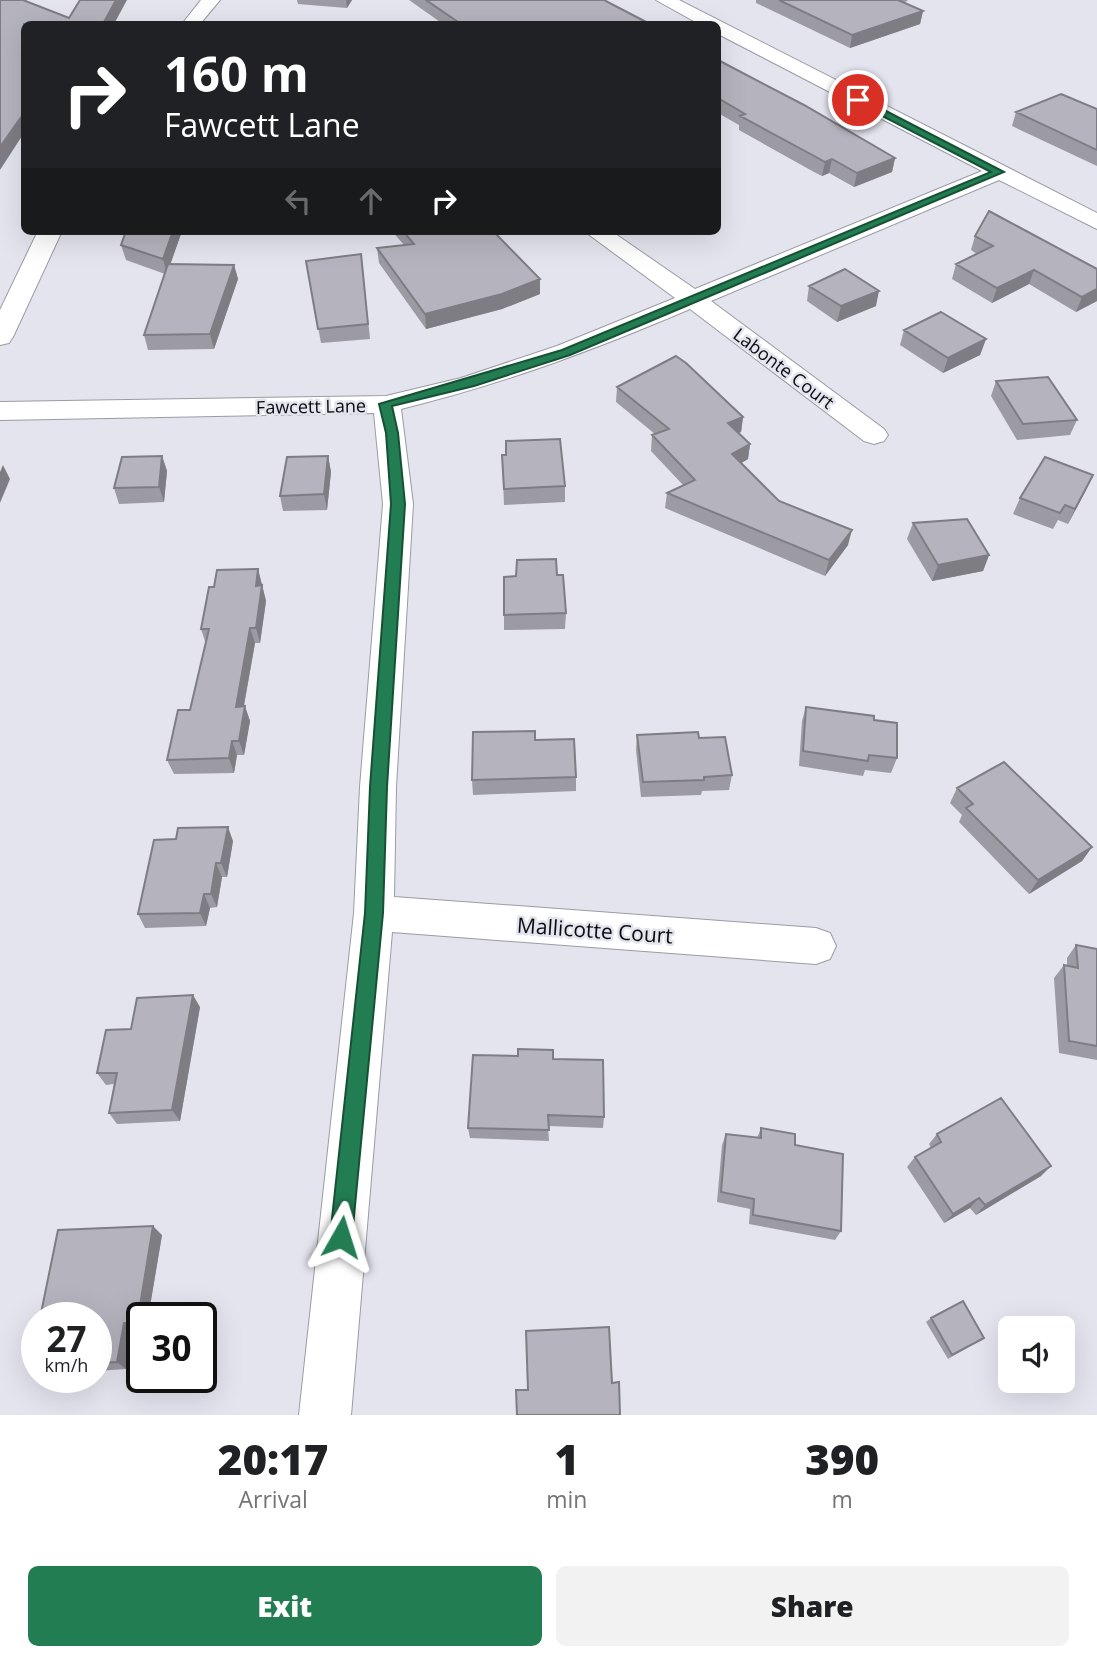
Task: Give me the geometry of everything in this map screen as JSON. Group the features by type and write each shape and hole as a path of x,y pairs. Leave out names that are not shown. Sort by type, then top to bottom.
{"street":[{"path":"194,21 211,0"},
{"path":"664,0 706,21"},
{"path":"721,29 1097,222"},
{"name":"Fawcett Lane","path":"0,411 386,404 469,384 566,352 999,172"},
{"path":"0,337 48,235"},
{"name":"Labonte Court","path":"602,235 694,300 874,435"},
{"path":"325,1415 374,913 379,787 398,504 392,433 386,404"},
{"name":"Mallicotte Court","path":"374,913 816,946"}],"building":[{"path":"0,0 23,0 69,18 80,0 116,0 105,21 21,21 21,117 0,147"},
{"path":"426,0 604,0 644,21 457,21"},
{"path":"779,0 898,0 923,11 852,35"},
{"path":"721,62 804,105 895,158 857,173 832,159 825,162 740,116 745,114 721,100"},
{"path":"1061,94 1097,109 1097,150 1016,112"},
{"path":"989,211 1097,269 1097,289 1082,297 1034,270 997,288 956,264 993,246 975,236"},
{"path":"125,235 172,235 163,259 121,245"},
{"path":"406,235 497,235 540,279 502,294 425,314 377,248 414,244"},
{"path":"361,254 368,324 318,329 306,261"},
{"path":"168,264 234,265 210,334 144,335"},
{"path":"845,269 879,291 841,306 809,286"},
{"path":"941,312 986,339 948,358 904,330"},
{"path":"676,356 743,417 728,423 750,444 732,454 779,501 852,530 829,560 667,493 695,480 652,435 669,429 617,387"},
{"path":"1048,377 1077,420 1023,424 996,381"},
{"path":"560,439 565,486 504,489 502,455 506,455 506,441"},
{"path":"162,456 159,487 114,488 122,457"},
{"path":"328,456 324,494 280,496 287,457"},
{"path":"1045,457 1093,475 1075,509 1065,505 1060,513 1020,498"},
{"path":"967,519 989,555 938,565 913,523"},
{"path":"556,559 557,575 563,575 566,613 504,615 504,577 516,576 517,560"},
{"path":"258,569 256,586 262,585 256,628 250,628 236,707 245,706 239,741 232,741 229,758 167,760 178,710 190,710 209,629 201,629 209,587 214,587 217,570"},
{"path":"806,707 874,716 874,720 897,723 897,758 869,755 868,761 803,751"},
{"path":"535,731 535,740 574,739 576,777 472,780 473,732"},
{"path":"698,732 699,738 725,737 732,775 704,777 704,780 643,782 637,735"},
{"path":"1004,762 1092,847 1038,880 966,808 973,804 957,788"},
{"path":"228,827 221,863 216,863 211,894 204,894 200,913 138,914 154,840 176,839 178,828"},
{"path":"1076,945 1097,949 1097,1046 1069,1041 1064,965 1078,968"},
{"path":"193,995 172,1110 109,1113 117,1073 97,1073 106,1030 131,1029 137,998"},
{"path":"518,1049 553,1050 553,1059 603,1060 604,1117 548,1115 549,1130 468,1128 473,1055 518,1056"},
{"path":"1001,1098 1051,1166 985,1205 979,1198 953,1214 915,1157 941,1142 937,1134"},
{"path":"761,1128 795,1134 795,1145 843,1154 841,1231 753,1215 754,1199 721,1192 726,1134 761,1138"},
{"path":"153,1226 141,1302 126,1302 126,1323 117,1362 112,1362 112,1302 43,1302 58,1230"},
{"path":"963,1301 984,1338 952,1355 931,1318"},
{"path":"609,1327 612,1383 619,1382 620,1415 517,1415 516,1390 528,1390 526,1331"}],"route":[{"path":"341,1237 374,913 379,787 398,504 392,433 386,404 469,384 566,352 999,172 858,100"}]}
